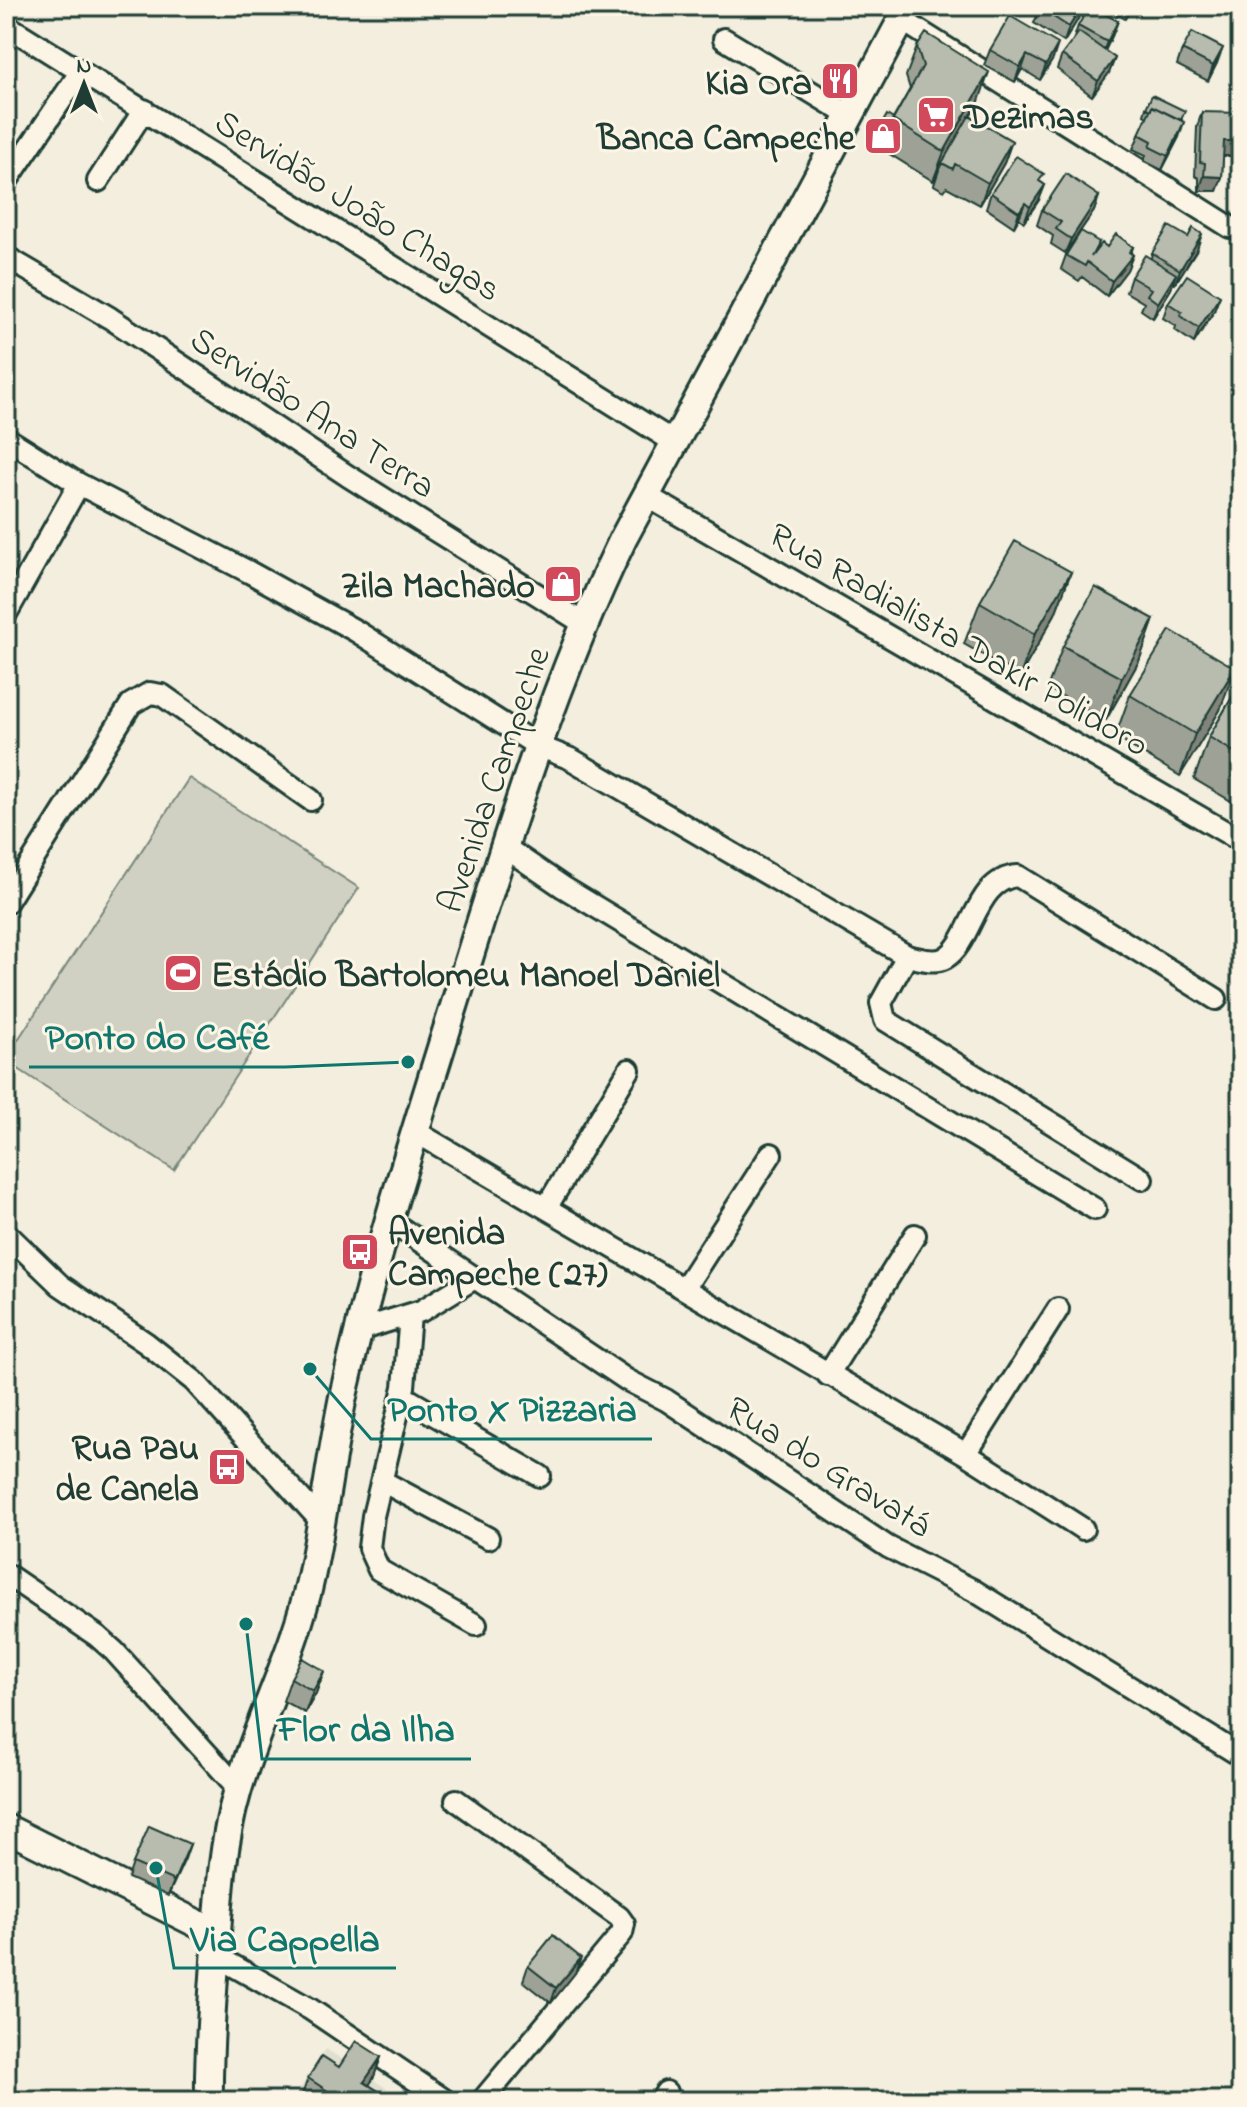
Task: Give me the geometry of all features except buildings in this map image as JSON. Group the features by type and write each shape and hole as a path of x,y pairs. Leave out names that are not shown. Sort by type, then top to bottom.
{"main road":[{"name":"Avenida Campeche","path":"209,2101 216,1944 226,1835 238,1788 289,1656 311,1579 359,1330 503,846 583,623 645,495 905,13"},
{"path":"6,1828 216,1944"}],"street":[{"path":"905,13 1230,227"},
{"name":"Servidão João Chagas","path":"6,25 674,442"},
{"path":"724,39 849,115"},
{"path":"6,182 81,71"},
{"path":"98,181 144,110"},
{"name":"Servidão Ana Terra","path":"6,257 110,318 348,476 583,623"},
{"path":"6,438 79,484 334,618 538,746 571,759 907,956 928,961 944,958 956,946 994,885 1006,877 1018,876 1216,999"},
{"path":"6,614 79,484"},
{"name":"Rua Radialista Dakir Polidoro","path":"645,495 1241,841"},
{"path":"6,903 131,704 150,693 162,695 311,800"},
{"path":"503,846 563,887 1095,1209"},
{"path":"907,956 881,1003 885,1020 1142,1179"},
{"path":"546,1208 629,1070"},
{"path":"416,1132 966,1454 1083,1529"},
{"path":"685,1287 771,1154"},
{"name":"Rua do Gravatá","path":"390,1221 627,1380 666,1400 878,1541 1005,1610 1241,1756"},
{"path":"6,1233 60,1285 146,1343 194,1381 320,1520"},
{"path":"828,1375 915,1235"},
{"path":"359,1330 421,1311 475,1278"},
{"path":"966,1454 1058,1309"},
{"path":"410,1315 402,1396 369,1548 379,1570 476,1625"},
{"path":"402,1396 540,1476"},
{"path":"382,1481 488,1538"},
{"path":"6,1574 114,1651 238,1788"},
{"path":"456,1800 619,1917 624,1924 622,1933 586,1978 482,2101"},
{"path":"216,1944 446,2101"}],"shaded area":[{"name":"Estádio Bartolomeu Manoel Daniel","path":"189,778 359,888 174,1170 6,1061 6,1058"},
{"path":"326,2049 406,2101 292,2101"}],"place":[{"name":"Kia Ora","path":"840,81"},
{"name":"Dezimas","path":"936,115"},
{"name":"Banca Campeche","path":"883,136"},
{"name":"Zila Machado","path":"563,584"},
{"name":"Estádio Bartolomeu Manoel Daniel","path":"183,973"},
{"name":"Ponto do Café","path":"408,1062"},
{"name":"Avenida Campeche (27)","path":"360,1252"},
{"name":"Ponto X Pizzaria","path":"310,1369"},
{"name":"Rua Pau de Canela","path":"227,1467"},
{"name":"Flor da Ilha","path":"246,1624"},
{"name":"Via Cappella","path":"156,1868"}]}
